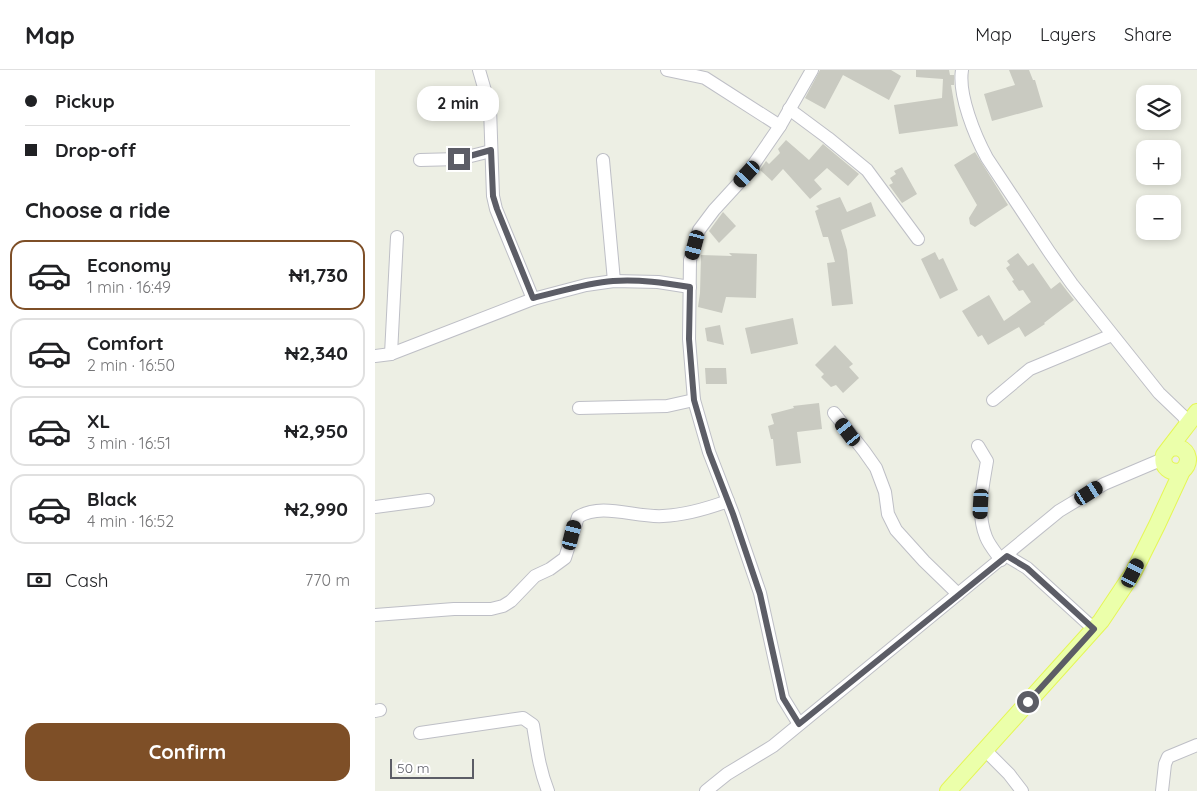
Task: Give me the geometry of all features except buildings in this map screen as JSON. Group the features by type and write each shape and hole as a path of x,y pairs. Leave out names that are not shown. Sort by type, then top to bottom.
{"main road":[{"path":"1184,468 1173,472 1164,463 1166,454 1193,418"},
{"path":"948,791 1101,621 1133,573 1184,468 1197,450"}],"street":[{"path":"479,70 490,108 493,196 533,298"},
{"path":"667,70 705,78 780,126"},
{"path":"799,724 783,698 760,594 709,452 694,400 689,339 690,287 691,260 699,230 714,210 747,174 780,126 812,70"},
{"path":"962,70 961,77 967,112 978,142 1049,253 1159,393 1183,416 1193,418"},
{"path":"789,109 867,170 918,239"},
{"path":"419,160 459,159 491,150"},
{"path":"603,160 614,281"},
{"path":"391,354 397,237"},
{"path":"375,356 391,354 533,298 586,285 614,281 658,282 690,287"},
{"path":"993,400 1030,369 1112,335"},
{"path":"579,408 667,406 694,400"},
{"path":"834,413 876,468 885,492 889,514 897,530 924,561 959,594"},
{"path":"978,446 987,460 981,491 980,517 986,538 1004,558 1027,568 1094,629"},
{"path":"706,791 727,774 773,746 1059,511 1104,484 1166,454"},
{"path":"375,507 428,500"},
{"path":"375,615 454,609 491,610 503,606 511,602 535,576 550,569 565,558 578,517 583,514 601,511 662,516 696,512 728,501"},
{"path":"420,733 523,718 533,725 542,775 548,791"},
{"path":"1162,791 1165,764 1168,757 1197,745"},
{"path":"985,750 1009,774 1022,791"}],"route":[{"path":"459,159 491,150 493,196 533,298 586,285 614,281 658,282 690,287 689,339 694,400 709,452 733,514 760,594 783,698 799,724 1007,556 1027,568 1094,629 1028,702"}]}
